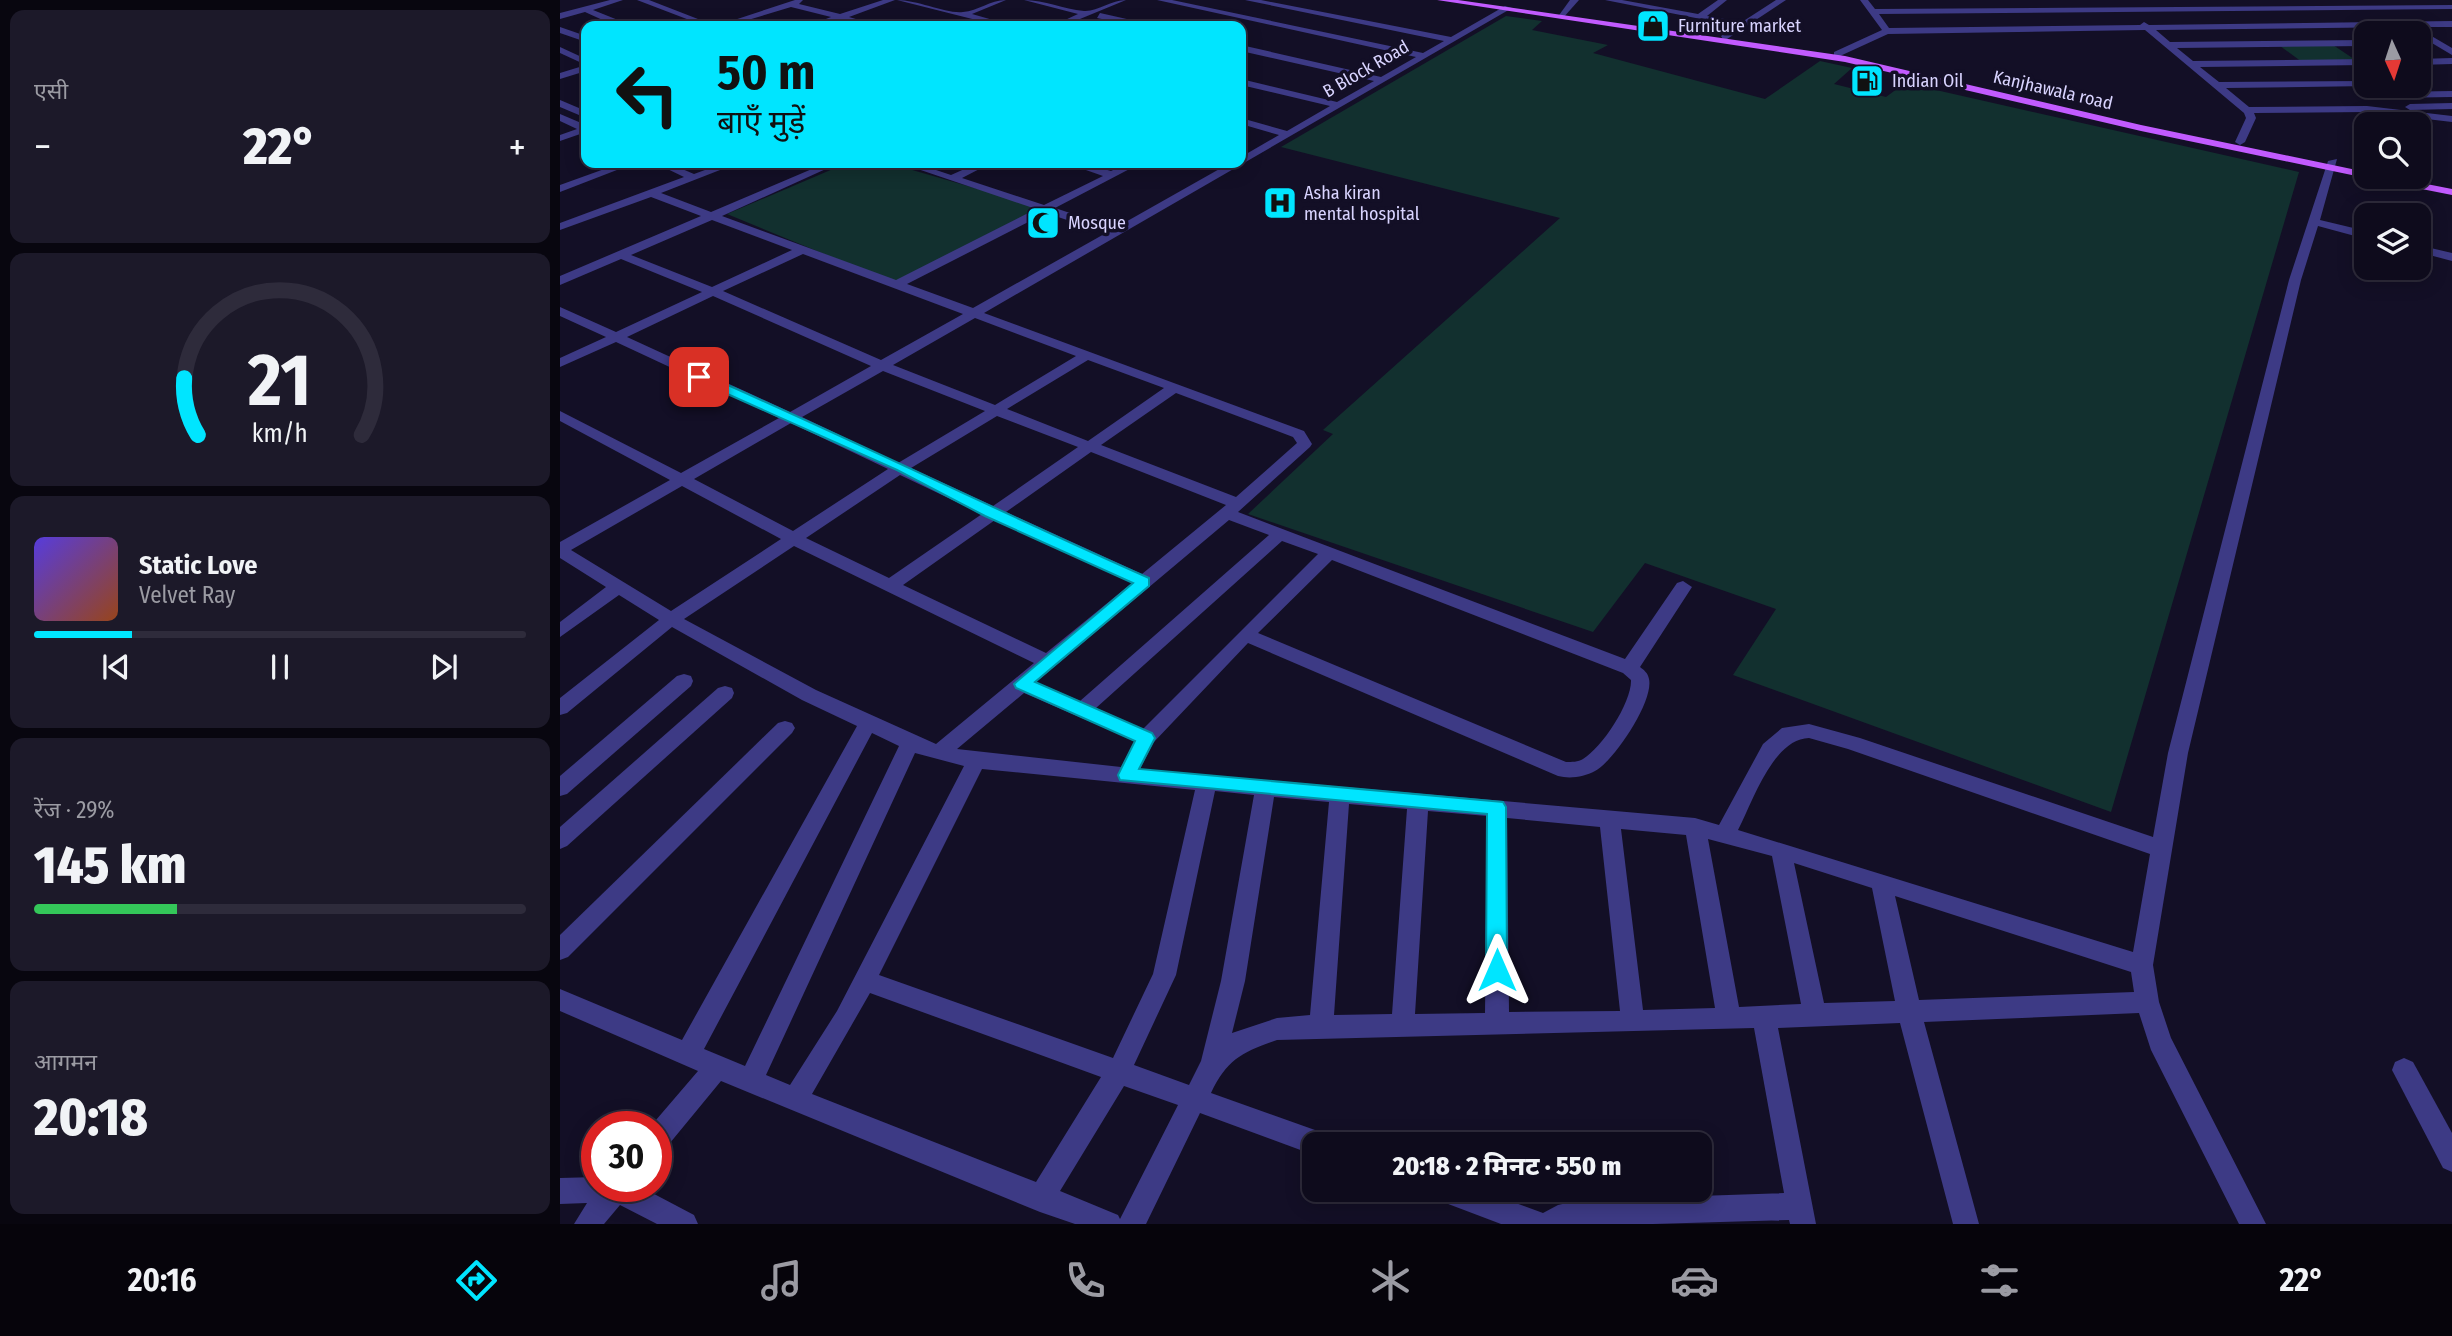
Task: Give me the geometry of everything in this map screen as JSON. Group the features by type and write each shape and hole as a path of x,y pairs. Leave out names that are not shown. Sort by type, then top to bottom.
{"main road":[{"name":"Kanjhawala road","path":"1441,0 1802,52 2240,142 2354,171"},
{"name":"Kanjhawala road","path":"1466,0 1505,10 1837,54 2141,128 2354,167"},
{"path":"2431,181 2452,185"},
{"path":"2431,188 2452,192"}],"street":[{"path":"560,16 616,0"},
{"path":"641,0 698,21"},
{"path":"736,21 803,0"},
{"path":"828,21 891,0"},
{"path":"901,0 989,21"},
{"path":"963,15 1002,0"},
{"path":"1028,0 1088,14"},
{"path":"1161,0 1423,57"},
{"path":"1199,8 1219,0"},
{"path":"1248,0 1451,40"},
{"path":"1560,16 1575,0"},
{"path":"1609,0 1646,3 1744,25"},
{"path":"1699,17 1723,0"},
{"path":"1724,38 1782,0"},
{"path":"2114,0 2192,0"},
{"path":"2114,0 2246,110 2251,118 2240,142"},
{"path":"2213,0 2225,9"},
{"path":"2336,0 2349,8"},
{"path":"2364,0 2400,21"},
{"path":"2019,1 2090,1 2101,10"},
{"path":"2019,1 2030,10"},
{"path":"1069,21 1126,2"},
{"path":"1088,21 1126,2"},
{"path":"1868,5 1964,2 1974,11"},
{"path":"772,21 828,3"},
{"path":"862,21 913,3"},
{"path":"790,4 855,21"},
{"path":"1868,5 1974,11 2240,9 2266,4 2278,12 2290,26 2317,44"},
{"path":"1868,5 1887,31"},
{"path":"2278,12 2452,6"},
{"path":"585,9 613,21"},
{"path":"2240,9 2292,44"},
{"name":"B Block Road","path":"1246,158 1505,10"},
{"path":"2278,12 2452,15"},
{"path":"1100,16 1123,21"},
{"path":"2024,19 2252,16"},
{"path":"1880,20 1993,19"},
{"path":"2431,24 2452,24"},
{"path":"1837,54 1887,31 2354,25"},
{"path":"560,30 581,35"},
{"path":"2431,36 2452,33"},
{"path":"2157,36 2278,34"},
{"path":"2303,34 2354,34"},
{"path":"560,48 581,38"},
{"path":"2168,45 2354,43"},
{"path":"2334,44 2354,58"},
{"path":"2273,45 2300,63"},
{"path":"2431,52 2452,52 2446,45"},
{"path":"560,48 581,59"},
{"path":"1246,49 1382,80"},
{"path":"2180,55 2287,54"},
{"path":"2431,62 2452,61"},
{"path":"2316,63 2387,111"},
{"path":"2191,64 2354,64"},
{"path":"560,76 581,70"},
{"path":"2431,72 2452,72"},
{"path":"2204,75 2331,73"},
{"path":"1246,83 1337,105"},
{"path":"2431,83 2452,83"},
{"path":"2217,85 2354,84"},
{"path":"2418,112 2388,92 2452,94"},
{"path":"560,103 581,113"},
{"path":"2410,107 2452,106"},
{"path":"2246,110 2393,112"},
{"path":"561,118 581,127"},
{"path":"2431,118 2452,119"},
{"path":"1246,122 1288,134"},
{"path":"560,138 581,131"},
{"path":"2253,1224 2160,1042 2147,1002 2142,965 2178,753 2295,280 2332,164"},
{"path":"560,189 617,168"},
{"path":"671,168 689,176"},
{"path":"560,228 653,194 700,168"},
{"path":"560,281 822,168"},
{"path":"921,168 1116,232"},
{"path":"954,178 975,168"},
{"path":"1088,168 1112,175"},
{"path":"897,284 1126,168"},
{"name":"B Block Road","path":"560,550 1228,168"},
{"path":"560,220 689,176"},
{"path":"653,194 1175,387 1299,434 1304,439 1305,444 1289,462 939,753"},
{"path":"2314,222 2354,232"},
{"path":"560,363 803,250"},
{"path":"2431,251 2452,257"},
{"path":"621,255 880,365 997,410 1232,508 1280,534 1629,668 1640,677 1641,695 1591,765 1565,770 1245,635"},
{"path":"560,311 787,419 902,467 990,513 1144,582"},
{"path":"560,708 671,620 902,467 1087,355"},
{"path":"891,585 990,513 1175,387"},
{"path":"560,415 684,478 794,539 1048,662"},
{"path":"1082,710 1280,534"},
{"path":"560,550 671,620 868,723 939,753 976,761 1695,827 1780,850 2142,965"},
{"path":"1127,775 1146,738 1329,553"},
{"path":"560,631 619,586"},
{"path":"1629,668 1683,587"},
{"path":"560,788 684,681"},
{"path":"1022,684 1146,738"},
{"path":"560,840 725,693"},
{"path":"688,1054 868,723"},
{"path":"560,950 785,728"},
{"path":"1724,836 1770,750 1780,737 1804,730 1853,743 2162,849"},
{"path":"751,1080 910,743"},
{"path":"795,1100 845,1019 976,761"},
{"path":"1040,1199 1119,1071 1164,975 1207,782"},
{"path":"1132,1224 1212,1064 1233,981 1265,787"},
{"path":"1321,1026 1340,793"},
{"path":"1404,1023 1418,801"},
{"path":"1497,807 1497,1024"},
{"path":"1609,819 1633,1022"},
{"path":"1695,827 1729,1019"},
{"path":"1780,850 1815,1016"},
{"path":"1882,884 1909,1010 1966,1224"},
{"path":"865,981 1302,1137"},
{"path":"560,1000 795,1100 1108,1224"},
{"path":"1212,1064 1234,1044 1245,1040 1277,1029 1321,1026 1633,1022 2147,1002"},
{"path":"1550,1224 1558,1218 1580,1213 1802,1215 1764,1018"},
{"path":"672,1121 717,1066"},
{"path":"2404,1070 2452,1159"},
{"path":"560,1191 581,1190"},
{"path":"587,1224 605,1202"},
{"path":"643,1202 685,1224"},
{"path":"1477,1202 1537,1224"}],"green space":[{"path":"1506,16 1542,21 1532,30 1608,45 1593,53 1765,99 1820,61 1852,68 1834,84 1886,97 1905,83 2299,172 2111,812 1733,675 1776,609 1645,563 1593,632 1248,514 1333,434 1323,430 1560,218 1281,147"},
{"path":"2333,45 2354,61 2302,62 2280,46"},
{"path":"835,168 905,168 1047,209 897,284 727,214"}],"place":[{"name":"Furniture market","path":"1653,26"},
{"name":"Indian Oil","path":"1867,81"},
{"name":"Asha kiran mental hospital","path":"1280,203"},
{"name":"Mosque","path":"1043,223"}],"route":[{"path":"699,377 787,419 902,467 990,513 1144,582 1022,684 1146,738 1136,752 1127,775 1497,807 1497,970"}]}
